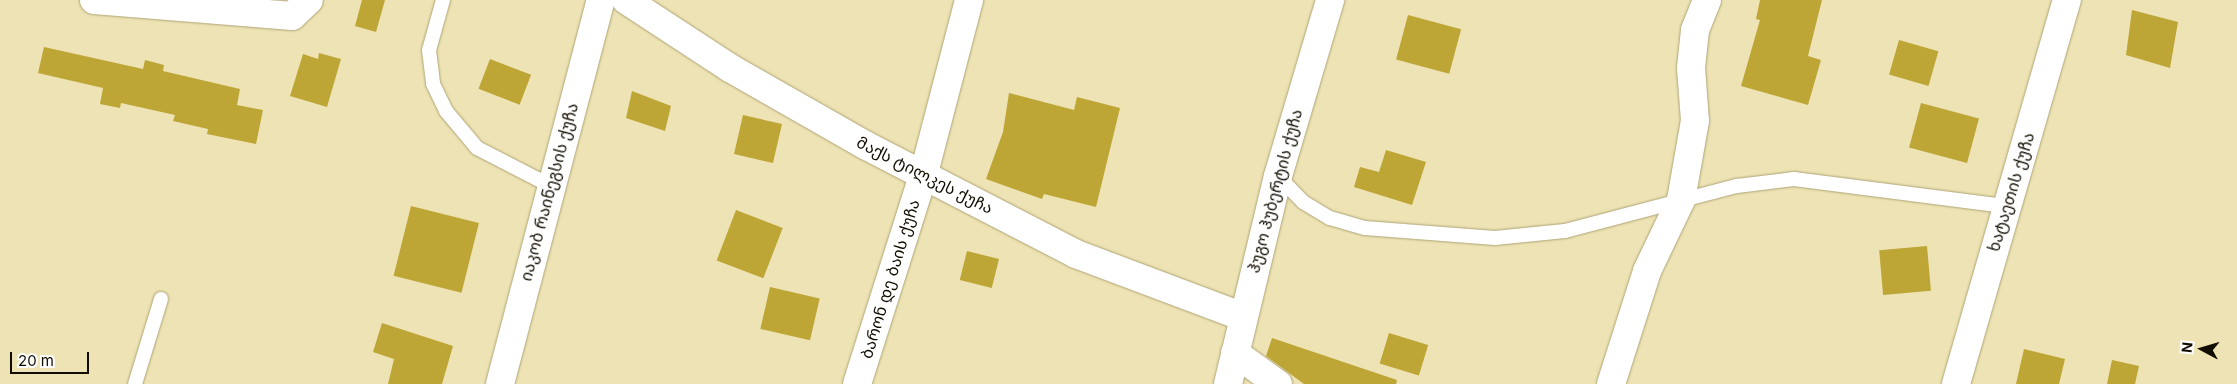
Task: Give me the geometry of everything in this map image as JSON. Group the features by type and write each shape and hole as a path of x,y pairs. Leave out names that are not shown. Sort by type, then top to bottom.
{"street":[{"path":"94,0 292,16 309,0"},
{"name":"იაკობ რაინეგსის ქუჩა","path":"500,384 549,185 601,0"},
{"name":"მაქს ტილკეს ქუჩა","path":"626,0 730,68 1076,254 1241,316"},
{"name":"ბარონ დე ბაის ქუჩა","path":"857,384 924,173 969,0"},
{"name":"ჰუგო ჰუბერტის ქუჩა","path":"1228,384 1241,316 1278,176 1330,0"},
{"path":"1611,384 1647,271 1681,200 1695,121 1691,68 1695,30 1707,0"},
{"name":"ხატაეთის ქუჩა","path":"1956,384 2006,206 2068,0"},
{"path":"1235,354 1278,384"}],"lane":[{"path":"443,0 429,50 433,84 446,111 477,148 549,185"},
{"path":"1278,176 1303,202 1330,218 1366,228 1431,235 1495,238 1566,231 1736,186 1794,179 2006,206"},
{"path":"135,384 161,299"}],"building":[{"path":"362,0 385,0 376,32 355,26"},
{"path":"1760,0 1822,0 1808,56 1821,60 1808,105 1741,86 1760,20 1756,19"},
{"path":"2132,10 2178,22 2170,68 2126,55"},
{"path":"1408,15 1461,29 1449,74 1396,59"},
{"path":"1899,40 1938,51 1928,86 1889,75"},
{"path":"44,47 143,69 145,60 164,65 163,71 240,89 237,105 263,110 256,144 207,134 208,129 173,121 175,115 121,103 120,108 100,104 103,88 38,73"},
{"path":"319,53 341,59 327,107 290,96 303,54 318,59"},
{"path":"490,59 531,75 520,105 479,89"},
{"path":"632,91 671,106 665,131 626,118"},
{"path":"1009,93 1074,110 1077,97 1120,108 1096,207 1044,194 1042,199 986,179 1003,132"},
{"path":"1921,103 1979,119 1967,163 1909,147"},
{"path":"743,115 782,124 773,163 734,154"},
{"path":"1386,150 1426,162 1412,205 1354,187 1360,167 1379,172"},
{"path":"411,206 479,223 462,293 394,276"},
{"path":"736,210 783,228 763,278 717,260"},
{"path":"1927,246 1931,291 1883,295 1879,250"},
{"path":"967,251 999,259 992,288 960,280"},
{"path":"770,287 820,298 810,340 760,329"},
{"path":"382,323 453,346 442,384 388,384 394,359 373,352"},
{"path":"1389,333 1428,345 1419,376 1380,364"},
{"path":"1272,338 1397,380 1396,384 1304,384 1266,356"},
{"path":"2024,349 2065,359 2059,384 2016,384"},
{"path":"2112,360 2139,366 2135,384 2107,384"}]}
